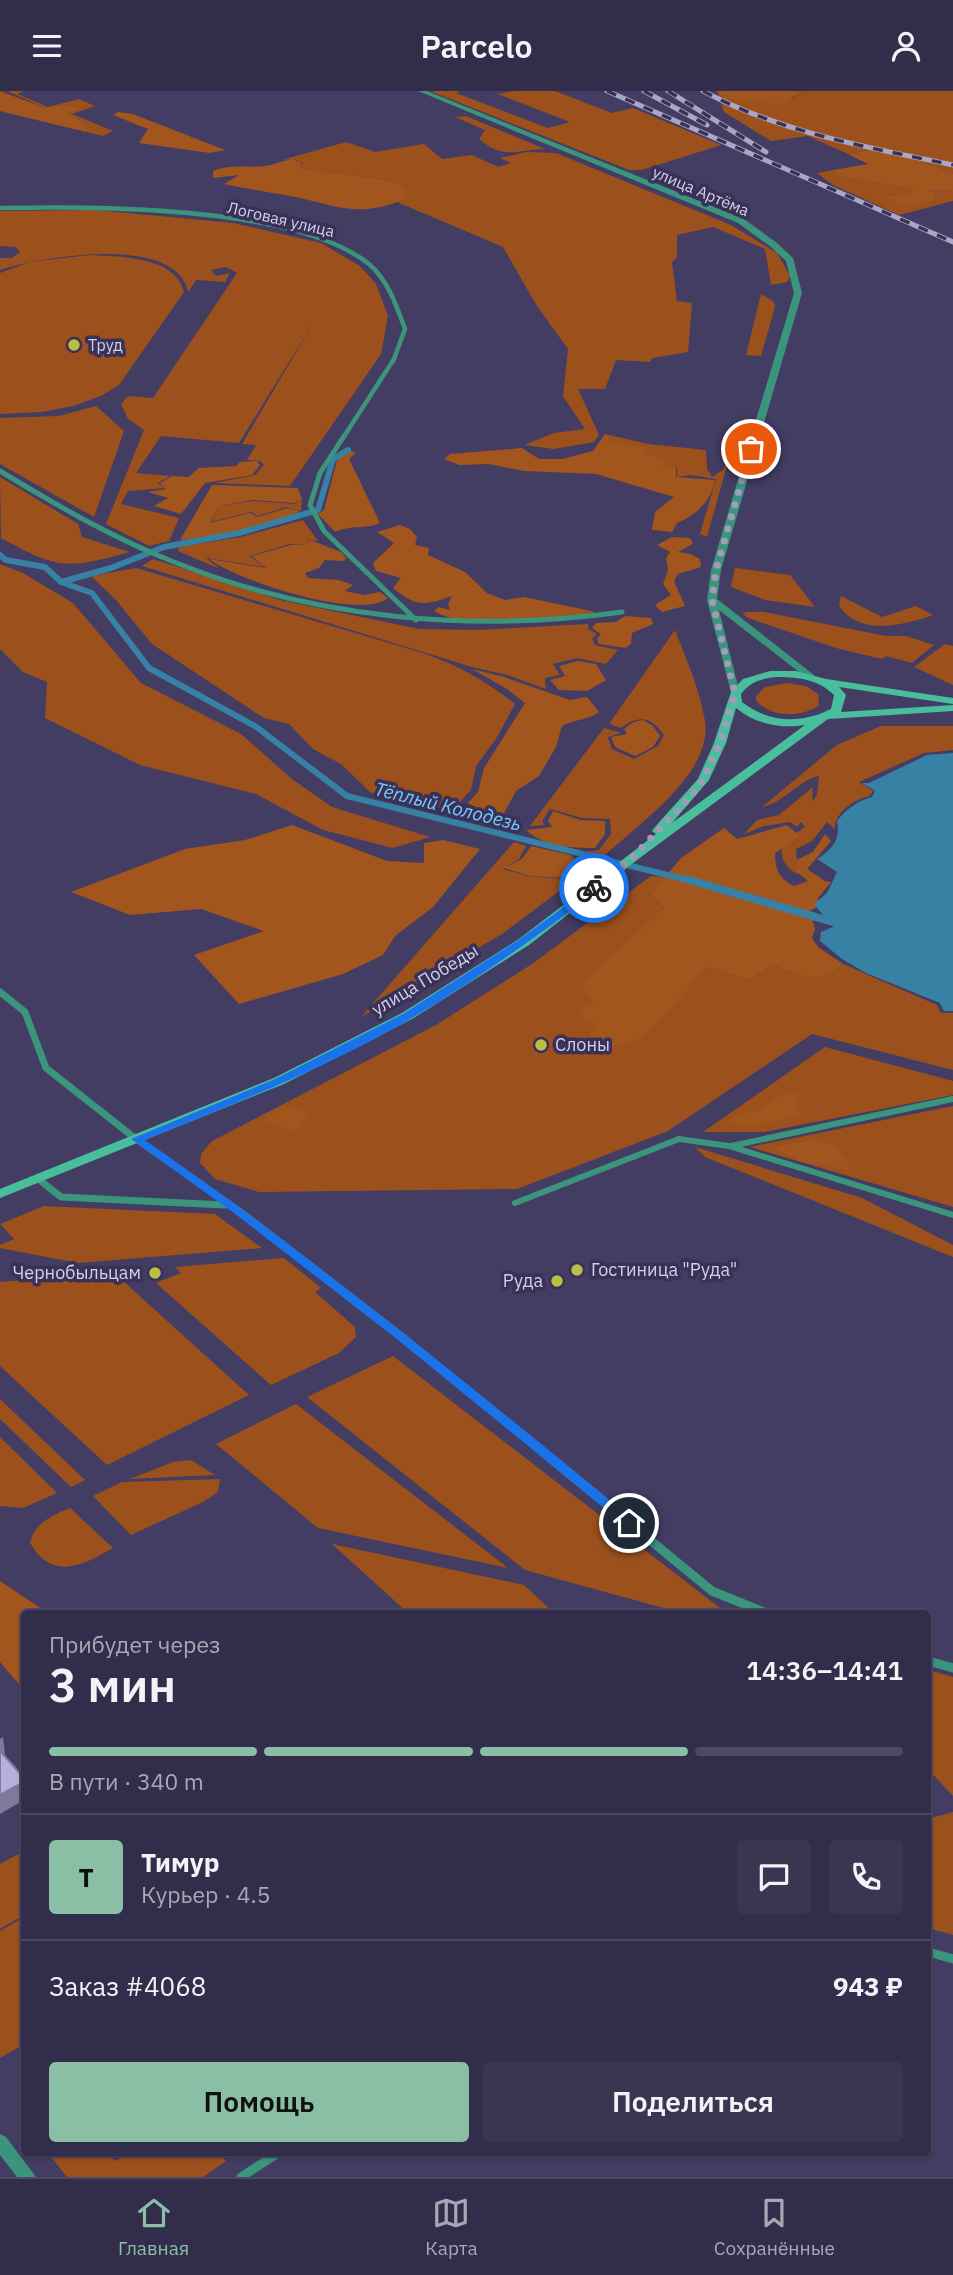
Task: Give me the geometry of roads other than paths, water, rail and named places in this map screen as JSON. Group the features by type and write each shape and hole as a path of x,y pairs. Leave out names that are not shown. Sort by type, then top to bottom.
{"main road":[{"path":"633,857 703,780 720,743 735,694 740,686 750,679 764,675 811,677 953,701"},
{"path":"824,681 840,695 836,711 825,717"},
{"path":"735,694 737,703 758,717 794,723 825,717 953,708"},
{"name":"улица Победы","path":"0,1194 279,1081 407,1016 524,942 633,857 825,717"}],"street":[{"name":"улица Артёма","path":"421,91 741,221 790,260 798,293 716,570 712,600"},
{"name":"Логовая улица","path":"0,208 70,206 227,218 341,245 368,263 387,284 405,329 394,359 320,473 310,505 315,518 416,620"},
{"path":"0,471 74,516 149,549 163,558 282,597 416,620 479,625 578,620 622,612"},
{"path":"712,600 811,677"},
{"path":"712,600 735,694"},
{"path":"0,992 25,1012 46,1067 136,1139 242,1213 403,1337 712,1591 759,1610"},
{"path":"729,1146 953,1099"},
{"path":"515,1203 679,1139 729,1146 953,1215"},
{"path":"37,1178 61,1197 227,1205"},
{"path":"931,1662 953,1668"},
{"path":"931,1953 953,1959"},
{"path":"0,2143 27,2177"},
{"path":"241,2177 273,2156"}],"water":[{"path":"953,753 953,1011 944,1011 940,1003 866,973 842,959 820,941 821,932 842,923 823,915 814,904 827,893 837,872 817,859 834,843 838,833 837,821 853,806 872,797 875,791 862,783 869,783 927,755"}],"waterway":[{"path":"61,582 111,568 164,547 239,533 318,510 333,459 348,450"},
{"name":"Тёплый Колодезь","path":"0,555 6,560 45,567 61,582"},
{"name":"Тёплый Колодезь","path":"61,582 92,593 149,668 255,726 347,796 692,881"},
{"name":"Тёплый Колодезь","path":"686,879 850,927"}],"railway":[{"path":"607,91 953,242"},
{"path":"644,91 707,125"},
{"path":"668,91 766,152"},
{"path":"703,91 733,106 794,128 857,145 953,165"}],"place":[{"name":"Труд","path":"74,345"},
{"name":"Слоны","path":"541,1045"},
{"name":"Гостиница \"Руда\"","path":"577,1270"},
{"name":"Чернобыльцам","path":"155,1273"},
{"name":"Руда","path":"557,1281"}]}
